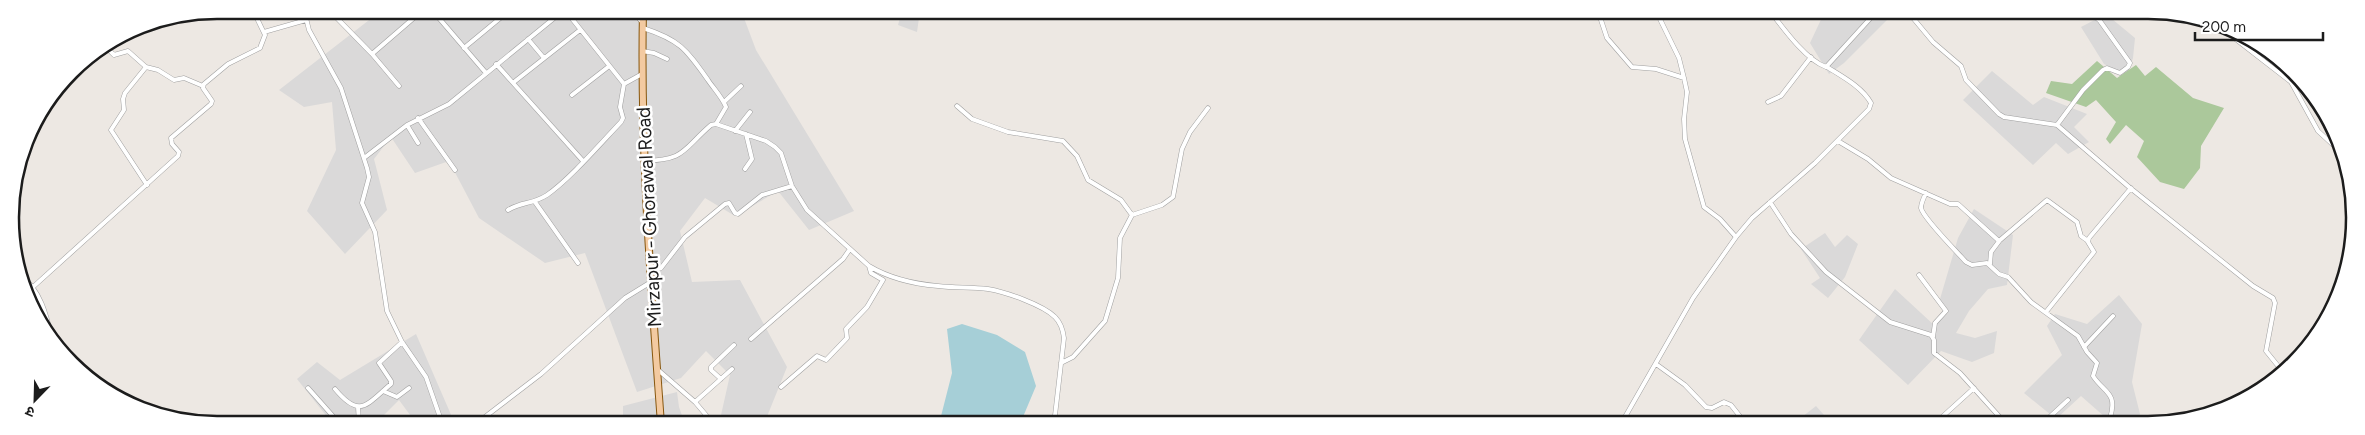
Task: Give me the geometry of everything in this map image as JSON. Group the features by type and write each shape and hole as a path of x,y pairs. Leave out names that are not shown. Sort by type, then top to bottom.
{"main road":[{"name":"Mirzapur - Ghorawal Road","path":"643,19 644,161 660,416"}],"street":[{"path":"203,86 228,64 258,50 263,42 264,32 258,19"},
{"path":"338,19 372,54 398,86"},
{"path":"372,54 413,19"},
{"path":"440,19 486,73"},
{"path":"464,48 499,19"},
{"path":"364,158 407,125 418,118 434,113 448,104 552,19"},
{"path":"571,19 608,67 624,84"},
{"path":"638,19 643,25 681,45 724,102 726,109 716,124 710,126 679,155 667,161 644,161"},
{"path":"1601,19 1607,38 1632,67 1656,69 1684,78"},
{"path":"1660,19 1679,58 1684,78 1687,92 1684,118 1686,139 1704,207 1720,219 1736,237"},
{"path":"1626,416 1693,298 1736,237 1752,218 1838,141 1867,112 1871,103 1851,82 1811,57 1777,19"},
{"path":"1827,67 1871,19"},
{"path":"1914,19 1933,42 1961,66 1966,80 2001,116 2057,125 2131,188 2253,286 2273,298 2275,303 2266,351 2279,367"},
{"path":"2057,125 2083,90 2103,70 2107,68 2120,73 2130,63 2098,19"},
{"path":"264,32 306,20 312,39 341,88 364,158 368,177 362,203 375,232 387,311 402,342 426,377 440,416"},
{"path":"514,82 580,30"},
{"path":"528,38 544,58"},
{"path":"2236,40 2292,83 2318,131 2333,145"},
{"path":"33,287 178,156 178,151 172,144 171,138 211,104 212,100 203,86 184,78 175,80 158,70 146,67 128,52 114,54 109,51"},
{"path":"642,51 654,53 667,59"},
{"path":"1768,102 1781,96 1811,57"},
{"path":"496,64 583,161"},
{"path":"146,67 125,93 123,99 124,110 111,130 147,185"},
{"path":"572,95 608,67"},
{"path":"624,84 642,74"},
{"path":"508,210 519,203 535,202 551,192 622,120 620,107 624,84"},
{"path":"724,102 741,86"},
{"path":"957,106 972,119 1008,132 1063,141 1077,156 1088,180 1121,200 1132,215"},
{"path":"1062,363 1073,357 1106,321 1118,278 1120,238 1132,215 1162,205 1173,197 1182,149 1190,132 1208,108"},
{"path":"735,131 750,112"},
{"path":"418,118 455,170"},
{"path":"716,124 746,134 775,147 780,153 792,186 806,210 869,266 891,277 938,286 990,290 1038,307 1055,316 1062,329 1064,338 1055,416"},
{"path":"407,125 418,143"},
{"path":"745,169 752,159 746,134"},
{"path":"1838,141 1868,159 1891,178 1950,204 1958,204 2000,240"},
{"path":"650,272 661,268 690,232 725,204 729,203 737,214 765,193 792,186"},
{"path":"2088,241 2111,210 2131,188"},
{"path":"1926,193 1922,208 1931,224 1966,262 1972,265 1986,262 1990,264 1999,274 2009,278 2031,302 2075,333 2097,363 2093,376 2108,391 2113,408 2111,416"},
{"path":"1990,264 1991,252 2000,240 2047,200 2077,222 2081,236 2088,241 2094,250 2093,254 2046,312"},
{"path":"535,202 578,264"},
{"path":"1770,202 1792,234 1826,272 1890,322 1927,333 1933,337"},
{"path":"750,339 843,258 850,248"},
{"path":"781,387 817,356 826,360 847,338 846,329 866,307 883,280 871,273 869,266"},
{"path":"1919,275 1946,311 1935,323 1933,337 1934,354 1960,373 1999,416"},
{"path":"487,416 541,374 624,298 651,282"},
{"path":"30,284 45,310 48,321"},
{"path":"2084,346 2113,316"},
{"path":"335,389 346,402 358,406 367,405 391,384 379,363 402,342"},
{"path":"721,379 711,370 711,367 734,344"},
{"path":"1656,364 1679,380 1706,406 1712,408 1724,402 1730,403 1740,416"},
{"path":"657,369 696,402 705,416"},
{"path":"696,402 732,369"},
{"path":"308,388 332,416"},
{"path":"384,391 397,397 409,388"},
{"path":"1943,416 1974,388"},
{"path":"2051,416 2068,400"},
{"path":"358,406 359,416"}],"shaded area":[{"path":"370,19 744,19 756,50 854,211 809,230 778,191 735,216 705,198 680,231 692,282 740,280 787,367 767,416 721,416 730,375 706,351 681,378 637,392 585,253 545,263 479,218 449,161 415,173 391,137 374,159 387,210 345,254 307,211 336,150 332,102 304,107 279,90"},
{"path":"900,19 919,19 917,32 898,25"},
{"path":"1821,19 1888,19 1844,63 1829,74 1810,43"},
{"path":"2096,19 2112,19 2135,38 2133,58 2127,75 2104,64 2081,27"},
{"path":"1992,71 2033,105 2044,97 2087,114 2074,127 2089,142 2068,154 2056,143 2033,165 1963,100"},
{"path":"1974,209 2013,235 2007,285 1988,289 1969,311 1956,333 1975,338 1997,331 1994,353 1972,362 1941,351 1908,385 1859,340 1895,289 1934,325 1948,313 1940,299 1958,238"},
{"path":"1825,233 1835,247 1847,235 1858,244 1845,277 1828,298 1811,284 1820,278 1801,249"},
{"path":"2119,295 2142,324 2132,382 2139,416 2104,416 2081,396 2059,416 2052,416 2024,393 2062,355 2047,326 2055,314 2087,324"},
{"path":"416,334 452,416 411,416 399,400 383,416 326,416 297,379 317,362 340,380"},
{"path":"677,392 682,416 623,416 623,406"},
{"path":"1816,406 1825,416 1803,416"}],"green space":[{"path":"2097,61 2117,78 2136,65 2145,76 2156,67 2193,98 2224,108 2201,146 2200,168 2184,189 2160,182 2137,157 2144,141 2126,125 2110,144 2106,139 2116,122 2096,100 2086,107 2046,93 2051,81 2072,84"}],"water":[{"path":"962,324 997,335 1025,352 1036,386 1023,416 941,416 952,373 947,329"}]}
